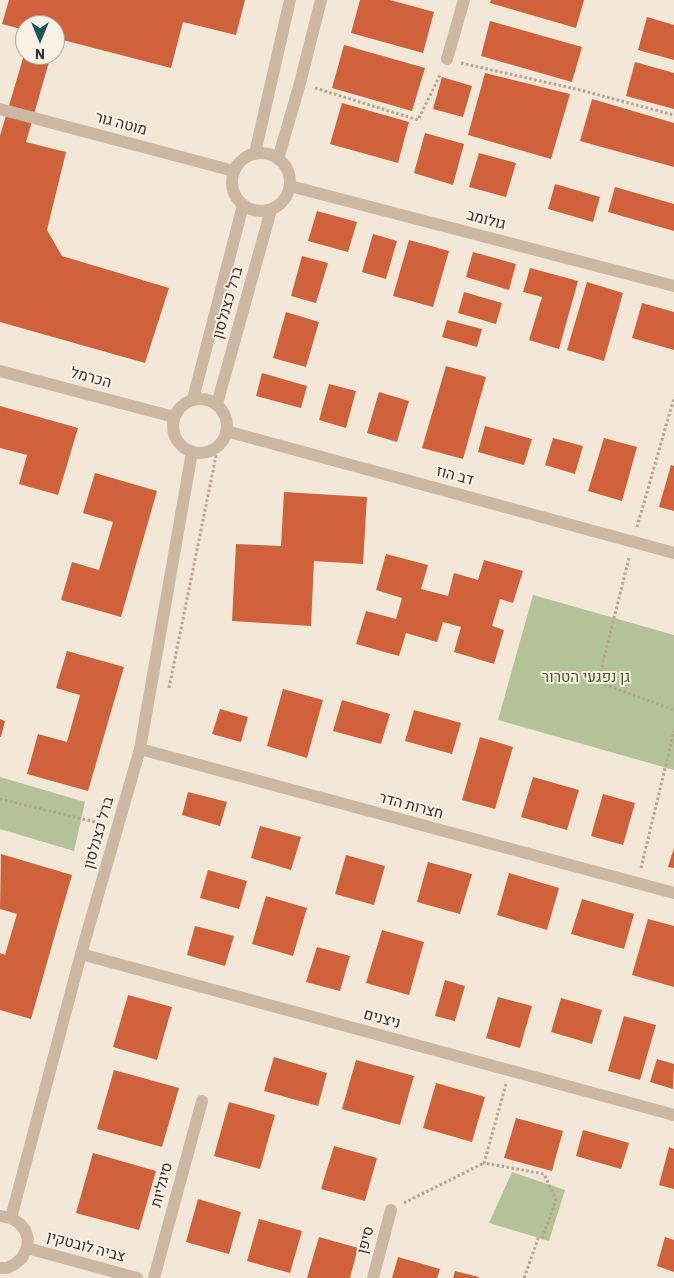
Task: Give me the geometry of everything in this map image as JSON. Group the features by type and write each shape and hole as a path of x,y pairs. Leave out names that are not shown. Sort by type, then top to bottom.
{"street":[{"path":"255,153 290,0"},
{"path":"278,158 300,83 320,0"},
{"path":"447,60 464,0"},
{"name":"מוטה גור","path":"0,109 234,171"},
{"path":"255,153 271,154 278,158 288,170 290,186 284,200 271,210 251,210 243,205 236,198 232,180 234,171 239,163 246,156 255,153"},
{"name":"גולומב","path":"290,186 674,286"},
{"name":"ברל כצנלסון","path":"193,399 243,205"},
{"name":"ברל כצנלסון","path":"217,404 271,210"},
{"name":"הכרמל","path":"0,371 174,417"},
{"path":"201,398 217,404 223,412 226,421 226,431 218,446 202,453 192,452 184,448 174,435 172,426 178,409 184,403 193,399 201,398"},
{"name":"דב הוז","path":"226,431 674,553"},
{"name":"ברל כצנלסון","path":"6,1217 140,749 192,452"},
{"name":"חצרות הדר","path":"140,749 674,894"},
{"name":"ניצנים","path":"81,954 674,1115"},
{"name":"סיגליות","path":"154,1278 202,1101"},
{"name":"סיפן","path":"373,1278 391,1210"},
{"path":"0,1268 7,1268 15,1264 22,1258 27,1248 28,1239 25,1230 19,1223 6,1217"},
{"name":"צביה לובטקין","path":"27,1248 137,1278"}],"path":[{"path":"300,83 418,120 447,60 580,90 674,116"},
{"path":"674,398 633,541 598,682 674,710"},
{"path":"637,884 674,731"},
{"path":"0,799 118,828"},
{"path":"484,1163 510,1071"},
{"path":"391,1210 484,1163 544,1174 556,1200 542,1238 538,1239 524,1278"}],"green space":[{"name":"גן נפגעי הטרור","path":"533,595 674,635 674,770 498,720"},
{"path":"0,777 85,802 74,851 0,829"},
{"path":"512,1172 565,1190 549,1241 489,1223"}],"building":[{"path":"9,0 245,0 236,35 183,22 171,68 65,41 65,15 15,15 15,27 2,24"},
{"path":"360,0 390,0 434,12 423,53 351,33"},
{"path":"491,0 584,0 576,28 490,3"},
{"path":"647,17 674,25 674,60 638,50"},
{"path":"490,21 582,47 572,82 481,56"},
{"path":"344,45 425,68 412,111 332,88"},
{"path":"635,62 674,73 674,109 626,96"},
{"path":"21,65 48,65 26,142 66,152 47,230 62,256 169,288 145,363 0,322 0,136"},
{"path":"485,73 570,94 551,159 468,135"},
{"path":"442,77 472,86 463,117 433,109"},
{"path":"592,99 674,123 674,167 580,141"},
{"path":"342,103 409,122 398,163 330,144"},
{"path":"425,133 464,144 453,185 414,173"},
{"path":"479,153 516,163 506,197 469,187"},
{"path":"555,184 600,197 593,222 548,209"},
{"path":"615,187 674,204 674,231 608,212"},
{"path":"317,211 357,222 348,252 308,241"},
{"path":"373,234 397,241 386,279 362,272"},
{"path":"409,240 449,251 433,307 393,296"},
{"path":"473,252 516,264 509,290 466,277"},
{"path":"302,256 328,263 316,303 291,296"},
{"path":"530,268 578,281 559,349 529,340 542,297 523,292"},
{"path":"587,282 623,293 604,361 567,350"},
{"path":"464,292 502,303 496,324 458,313"},
{"path":"642,303 674,312 674,350 632,338"},
{"path":"286,312 319,322 306,367 273,358"},
{"path":"447,320 482,329 477,347 442,337"},
{"path":"446,366 486,377 463,459 422,448"},
{"path":"262,373 307,386 301,408 256,396"},
{"path":"329,384 356,391 346,428 319,420"},
{"path":"379,392 409,401 397,442 367,433"},
{"path":"0,406 78,428 58,495 19,484 27,455 0,448"},
{"path":"485,426 532,439 524,465 478,452"},
{"path":"553,438 583,446 575,474 545,465"},
{"path":"604,438 637,447 622,501 588,491"},
{"path":"671,465 674,466 674,511 659,507"},
{"path":"95,473 157,491 121,617 61,600 72,562 99,570 113,522 83,513"},
{"path":"284,492 367,497 363,564 314,561 311,626 232,621 236,544 281,546"},
{"path":"386,554 428,565 421,589 448,596 454,573 478,580 484,560 523,571 513,603 500,599 492,626 504,630 494,664 454,652 461,627 443,622 437,642 406,633 399,656 356,644 366,611 396,619 402,598 376,590"},
{"path":"67,651 124,667 88,791 27,774 38,734 67,742 80,695 56,688"},
{"path":"283,689 323,700 307,758 267,746"},
{"path":"342,700 390,714 381,744 333,731"},
{"path":"220,709 248,717 241,742 212,734"},
{"path":"414,710 461,723 452,754 405,741"},
{"path":"0,719 5,721 1,737 0,737"},
{"path":"480,737 513,747 495,809 462,800"},
{"path":"533,777 579,790 567,830 521,817"},
{"path":"188,792 227,802 220,826 182,815"},
{"path":"603,794 635,803 623,845 591,836"},
{"path":"260,826 301,837 291,870 251,858"},
{"path":"674,848 674,868 668,867"},
{"path":"1,854 72,875 31,1019 0,1010 0,953 5,955 17,914 0,909"},
{"path":"346,855 385,866 374,905 335,894"},
{"path":"428,862 472,874 460,914 417,902"},
{"path":"208,870 247,881 239,909 200,898"},
{"path":"509,873 559,888 547,930 497,915"},
{"path":"266,896 307,908 293,956 252,944"},
{"path":"582,899 634,914 624,949 571,934"},
{"path":"648,919 674,926 674,987 632,975"},
{"path":"195,926 234,936 225,966 187,955"},
{"path":"382,930 424,942 409,995 366,983"},
{"path":"317,947 350,956 340,991 306,982"},
{"path":"445,980 465,986 455,1021 435,1016"},
{"path":"128,995 172,1007 157,1060 113,1047"},
{"path":"498,997 532,1006 520,1048 486,1038"},
{"path":"561,998 602,1010 592,1044 551,1032"},
{"path":"624,1016 656,1025 640,1080 608,1071"},
{"path":"274,1057 327,1073 318,1106 264,1091"},
{"path":"657,1059 674,1064 673,1089 650,1082"},
{"path":"356,1060 414,1076 400,1125 342,1109"},
{"path":"114,1070 179,1088 162,1147 97,1129"},
{"path":"436,1083 485,1097 472,1142 423,1128"},
{"path":"229,1102 275,1115 260,1169 214,1156"},
{"path":"516,1118 563,1131 552,1171 504,1158"},
{"path":"583,1130 629,1143 621,1169 576,1156"},
{"path":"334,1146 377,1158 365,1201 321,1189"},
{"path":"669,1147 674,1149 674,1189 659,1185"},
{"path":"93,1153 156,1171 139,1230 76,1213"},
{"path":"198,1199 241,1212 229,1254 186,1242"},
{"path":"259,1219 302,1231 290,1273 247,1261"},
{"path":"319,1237 358,1248 350,1278 307,1278"},
{"path":"665,1237 674,1240 674,1272 657,1266"},
{"path":"398,1257 440,1269 437,1278 392,1278"},
{"path":"455,1271 479,1277 479,1278 453,1278"}]}
